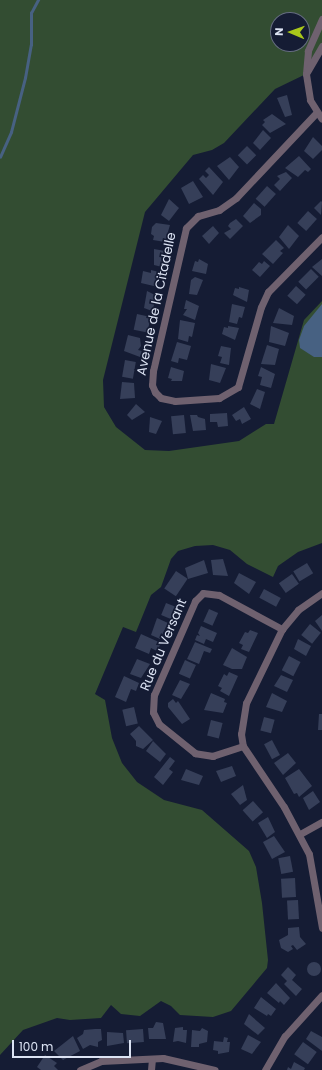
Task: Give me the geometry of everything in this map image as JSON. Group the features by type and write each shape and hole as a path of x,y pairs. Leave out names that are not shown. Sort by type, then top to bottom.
{"street":[{"path":"322,19 308,51 306,74 310,100 322,119"},
{"path":"306,74 322,46"},
{"name":"Avenue de la Citadelle","path":"317,112 236,198 219,210 198,216 186,228 153,371 152,385 155,392 161,398 175,401 219,398 238,387 261,307 268,292 322,237"},
{"name":"Rue du Versant","path":"243,746 213,756 195,753 159,724 153,712 154,695 195,601 203,593 219,595 282,629"},
{"path":"322,594 298,610 282,629 243,714 243,746 300,834 312,863 322,928"},
{"path":"300,834 322,822"},
{"path":"265,1070 285,1036 322,995"},
{"path":"151,1070 152,1059"},
{"path":"80,1070 101,1061 152,1059 174,1059 215,1070"}],"green space":[{"path":"0,0 322,0 322,46 306,74 275,89 224,143 212,150 193,155 145,212 103,380 104,407 116,427 145,450 169,451 239,441 266,424 274,424 304,320 322,301 322,543 298,552 278,566 273,577 247,564 230,550 213,545 195,546 178,551 171,559 161,587 151,595 136,632 123,627 95,694 105,700 112,738 122,763 137,782 164,800 202,810 249,851 256,867 262,903 268,960 267,968 231,1011 213,1017 180,1015 171,1006 161,1001 140,1016 121,1014 111,1005 101,1018 70,1020 57,1018 23,1030 0,1055"}],"water":[{"path":"322,304 322,357 314,357 300,348 299,340 304,326"}],"building":[{"path":"287,95 292,115 285,117 277,98"},
{"path":"272,114 286,124 270,133 262,125 265,122 263,120"},
{"path":"263,130 271,138 260,150 253,143"},
{"path":"313,137 322,146 322,150 313,159 304,151"},
{"path":"247,146 256,155 247,164 238,155"},
{"path":"299,156 311,169 308,172 305,170 298,177 285,168"},
{"path":"230,157 239,167 229,180 217,166"},
{"path":"209,167 223,182 213,195 199,179 203,175 206,178 209,175 205,171"},
{"path":"286,172 292,178 280,191 274,185 280,179 277,176"},
{"path":"193,181 203,197 189,204 181,188"},
{"path":"267,186 276,194 265,207 256,199"},
{"path":"169,199 179,208 169,221 161,215"},
{"path":"321,201 322,202 321,215 314,208"},
{"path":"254,203 261,209 261,215 250,223 243,216"},
{"path":"308,211 317,219 306,231 297,223"},
{"path":"236,219 243,226 230,239 224,233 231,229 228,226"},
{"path":"156,223 170,225 165,242 153,240 154,236 151,234 152,227"},
{"path":"288,225 299,236 289,249 279,237"},
{"path":"213,226 219,233 209,244 202,236"},
{"path":"276,240 284,248 280,251 283,253 273,264 262,254"},
{"path":"154,249 165,251 162,267 154,265"},
{"path":"199,259 208,264 206,274 192,271 195,261 198,262"},
{"path":"322,259 322,276 312,267"},
{"path":"264,261 270,266 260,277 252,270 259,262 262,264"},
{"path":"311,269 319,277 306,290 298,282"},
{"path":"151,270 159,272 158,287 141,283 143,271 151,273"},
{"path":"195,277 203,280 197,295 189,294 191,280"},
{"path":"296,286 306,295 297,304 287,296"},
{"path":"239,287 249,290 247,302 233,295 235,288 239,289"},
{"path":"147,291 157,296 152,311 144,308"},
{"path":"186,300 199,306 195,320 183,315 187,309 184,309"},
{"path":"232,304 245,307 242,318 239,317 237,324 229,322"},
{"path":"279,308 294,316 292,325 273,323"},
{"path":"137,314 151,317 147,333 134,330"},
{"path":"180,320 195,323 192,337 189,336 188,342 178,339"},
{"path":"228,326 239,328 235,340 222,334 224,327 228,328"},
{"path":"271,326 289,333 285,346 269,342"},
{"path":"128,335 140,338 141,346 138,350 142,351 140,357 124,351"},
{"path":"177,342 191,346 187,360 179,358 178,363 171,361"},
{"path":"267,345 279,349 275,365 261,364"},
{"path":"221,346 231,348 229,365 220,363 222,357 218,356"},
{"path":"125,360 136,362 133,379 122,377"},
{"path":"211,364 226,368 220,383 209,380"},
{"path":"171,367 184,371 182,381 171,381 172,379 168,378"},
{"path":"261,367 275,374 271,388 260,385 262,377 258,376"},
{"path":"122,382 134,383 135,398 120,399"},
{"path":"257,389 265,392 260,409 250,404"},
{"path":"136,404 145,412 132,420 127,415"},
{"path":"244,407 251,419 242,424 240,419 236,421 232,415"},
{"path":"227,413 228,426 218,427 217,422 210,422 210,414"},
{"path":"184,415 186,433 173,434 171,416"},
{"path":"190,415 197,415 198,417 205,419 206,430 193,431"},
{"path":"150,417 162,421 156,434 149,432"},
{"path":"223,559 228,576 213,575 211,560"},
{"path":"204,560 208,573 188,579 185,568"},
{"path":"307,563 313,573 299,582 293,571"},
{"path":"176,571 188,579 176,596 164,588"},
{"path":"239,573 256,582 249,594 234,583"},
{"path":"292,574 299,584 286,593 279,583"},
{"path":"264,589 281,598 276,607 259,598"},
{"path":"166,603 176,607 171,619 161,615"},
{"path":"209,609 218,613 212,626 203,622"},
{"path":"322,615 322,631 315,621"},
{"path":"157,618 168,623 160,639 151,635"},
{"path":"310,624 321,633 312,644 301,635"},
{"path":"201,626 217,633 213,642 206,639 204,644 195,640 197,635 200,636 198,633"},
{"path":"250,630 258,633 249,652 241,649 243,645 239,643 245,632 248,633"},
{"path":"141,634 161,643 157,651 151,648 149,654 135,648"},
{"path":"298,639 311,646 306,656 294,649"},
{"path":"195,642 212,649 210,653 204,651 199,664 187,659"},
{"path":"232,648 247,657 242,669 232,669 223,665"},
{"path":"289,656 301,662 293,676 282,670"},
{"path":"137,659 150,664 141,678 130,674"},
{"path":"185,660 196,665 190,679 179,674"},
{"path":"229,672 238,676 229,696 220,691 222,688 218,686 224,674 227,676"},
{"path":"281,675 293,680 287,692 274,686"},
{"path":"124,676 139,683 136,691 131,689 126,702 115,697"},
{"path":"180,680 190,684 181,699 172,695"},
{"path":"211,693 225,699 224,702 227,703 223,713 204,710"},
{"path":"272,693 287,701 282,712 266,707"},
{"path":"173,699 176,703 178,701 190,719 182,724 168,707 168,703"},
{"path":"134,707 138,724 126,726 122,710"},
{"path":"319,714 322,714 322,730 318,730"},
{"path":"264,717 275,720 271,733 260,731"},
{"path":"211,720 223,723 219,738 207,736"},
{"path":"139,726 153,740 143,749 136,746 136,741 130,734"},
{"path":"272,740 280,755 272,759 264,744"},
{"path":"153,741 166,754 160,762 146,751"},
{"path":"288,753 296,763 283,775 274,763"},
{"path":"170,757 175,761 169,769 173,772 163,785 154,777"},
{"path":"232,766 236,776 221,782 216,771"},
{"path":"186,769 203,776 199,785 181,780"},
{"path":"299,769 312,786 299,797 297,793 294,794 285,778"},
{"path":"243,785 247,800 240,805 231,794"},
{"path":"313,791 320,802 309,810 303,798"},
{"path":"253,801 263,812 253,822 243,810"},
{"path":"268,817 275,832 267,838 258,823"},
{"path":"274,836 285,852 272,859 263,842"},
{"path":"290,856 293,872 281,874 278,858"},
{"path":"295,878 296,897 282,898 281,879"},
{"path":"298,900 299,919 288,920 287,901"},
{"path":"299,927 300,937 306,944 297,950 293,945 291,946 293,949 288,952 281,948 279,940 288,935 288,928"},
{"path":"311,962 317,962 321,966 321,972 317,976 311,976 307,972 307,966"},
{"path":"288,967 296,975 292,980 302,989 296,996 284,984 287,981 281,975"},
{"path":"276,983 290,998 284,1005 280,1001 279,1003 267,993"},
{"path":"261,997 276,1009 271,1016 268,1014 267,1016 254,1008"},
{"path":"249,1014 265,1028 258,1035 244,1024"},
{"path":"156,1022 163,1023 166,1039 149,1039 148,1028 153,1028"},
{"path":"183,1027 183,1030 187,1030 186,1043 178,1041 173,1042 175,1028"},
{"path":"202,1028 208,1031 207,1042 199,1044 199,1047 191,1047 192,1030 200,1031"},
{"path":"101,1029 102,1040 98,1042 98,1047 90,1045 83,1049 77,1038 83,1034 84,1030"},
{"path":"143,1029 144,1042 127,1043 126,1030"},
{"path":"311,1031 322,1037 322,1051 306,1039"},
{"path":"107,1032 123,1033 124,1043 107,1046"},
{"path":"248,1035 261,1042 252,1054 241,1049"},
{"path":"73,1036 80,1051 63,1060 54,1051"},
{"path":"224,1037 228,1038 227,1042 230,1042 229,1052 218,1054 218,1051 213,1050 214,1041 223,1042"},
{"path":"303,1042 317,1052 308,1064 294,1054"},
{"path":"45,1055 57,1063 54,1066 58,1070 41,1070 37,1067"},
{"path":"294,1062 305,1068 304,1070 287,1070 288,1067 291,1069"}],"waterway":[{"path":"0,157 11,132 25,78 31,45 31,13 38,0"}]}
